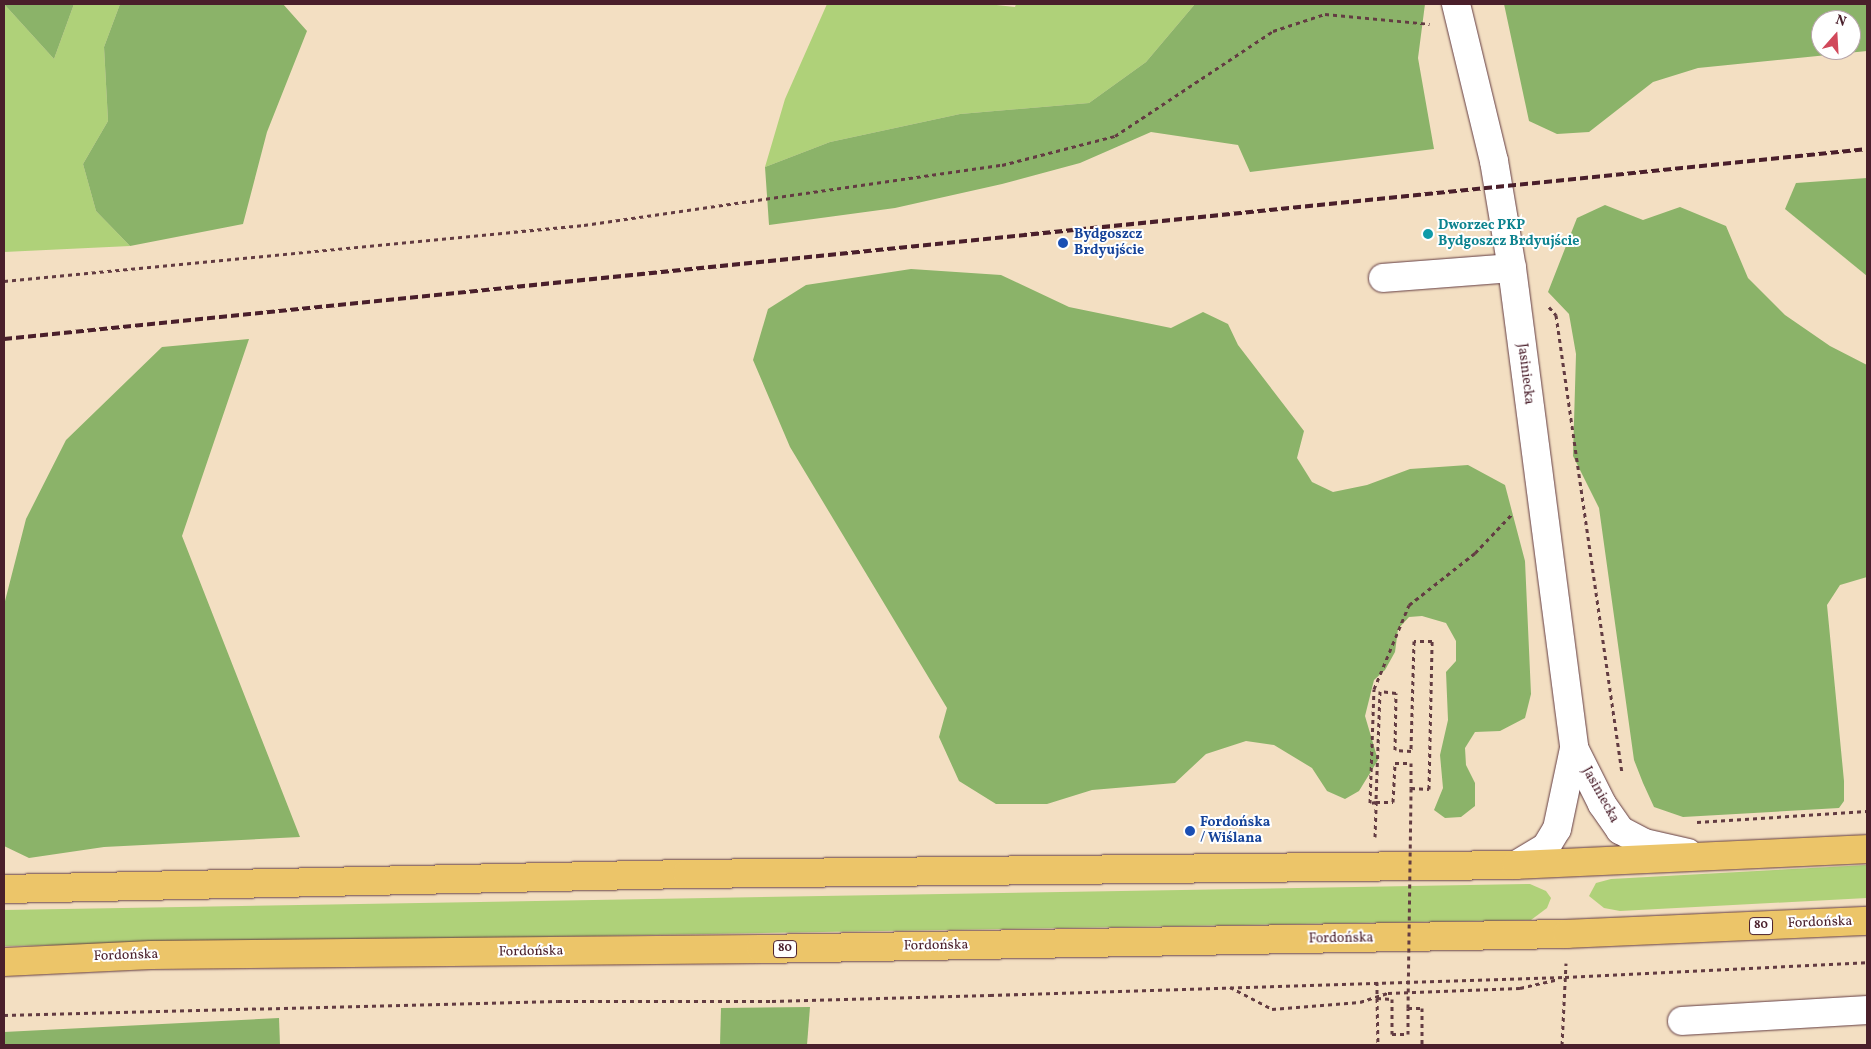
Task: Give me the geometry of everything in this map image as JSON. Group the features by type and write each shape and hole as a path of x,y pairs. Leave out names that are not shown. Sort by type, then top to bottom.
{"main road":[{"path":"4,888 687,874 1516,865 1867,849"},
{"name":"Fordońska","path":"4,962 151,955 761,949 1567,934 1867,921"}],"street":[{"name":"Jasiniecka","path":"1458,12 1494,161 1512,268 1574,748 1602,804 1620,830 1644,843 1677,852 1718,856"},
{"path":"1383,278 1512,268"},
{"name":"Jasiniecka","path":"1516,865 1546,846 1556,829 1574,748"},
{"path":"1682,1021 1867,1010"}],"path":[{"path":"4,281 584,225 1002,165 1115,136 1273,31 1325,14 1433,24 1458,12"},
{"path":"1377,998 1392,999 1392,1034 1408,1034 1411,763 1394,763 1393,802 1370,803 1374,689 1409,605 1475,553 1520,505"},
{"path":"1384,840 1375,840 1380,691 1396,693 1395,750 1411,750 1414,641 1432,641 1429,789 1411,788"},
{"path":"1694,822 1867,811"},
{"path":"1404,840 1414,840"},
{"path":"1562,1045 1567,934"},
{"path":"4,1015 558,1001 792,1000 1565,977 1867,962"},
{"path":"1229,987 1272,1008 1360,1002 1388,993 1520,988 1565,977"},
{"path":"1377,982 1378,1045"},
{"path":"1408,1008 1422,1008 1422,1045"},
{"path":"1392,1045 1409,1045"}],"green space":[{"path":"4,4 54,59 74,4 120,4 104,47 108,121 83,164 96,211 130,246 4,252"},
{"path":"4,4 74,4 54,59"},
{"path":"120,4 283,4 307,31 267,132 243,224 130,246 96,211 83,164 108,121 104,47"},
{"path":"827,4 987,4 1015,7 1016,4 1195,4 1146,62 1089,103 960,114 830,142 765,167 785,99"},
{"path":"1195,4 1425,4 1418,58 1434,149 1250,172 1238,145 1151,132 1080,163 1002,184 895,208 769,225 765,167 830,142 960,114 1089,103 1146,62"},
{"path":"1504,4 1867,4 1867,51 1861,52 1861,10 1811,10 1811,57 1698,68 1653,82 1589,132 1557,134 1529,121"},
{"path":"1867,178 1867,276 1785,209 1796,183"},
{"path":"1605,205 1643,220 1680,207 1726,226 1748,278 1785,315 1830,346 1867,365 1867,577 1840,585 1827,605 1844,781 1844,801 1839,808 1683,817 1654,807 1634,760 1599,508 1573,456 1576,354 1569,314 1548,292 1577,218"},
{"path":"911,269 1001,275 1069,307 1171,328 1203,312 1228,324 1238,345 1304,431 1297,458 1312,482 1333,492 1367,485 1410,469 1468,465 1505,485 1525,561 1531,694 1525,718 1500,731 1475,732 1465,748 1466,765 1475,783 1475,806 1461,817 1445,818 1434,810 1443,788 1440,755 1448,720 1446,672 1456,661 1456,641 1446,623 1422,616 1409,617 1398,629 1395,652 1385,670 1374,680 1365,716 1378,760 1359,791 1345,799 1327,791 1312,768 1274,745 1246,741 1206,754 1175,783 1092,790 1047,804 996,804 959,781 939,737 947,708 790,447 753,360 768,309 806,285"},
{"path":"249,339 182,536 300,837 104,847 29,858 4,846 4,605 26,519 66,440 162,347"},
{"path":"1867,865 1867,898 1620,911 1604,908 1589,896 1596,883 1611,879"},
{"path":"1530,884 1546,891 1551,898 1547,908 1531,920 4,946 4,910"},
{"path":"810,1007 807,1045 720,1045 721,1008"},
{"path":"279,1018 280,1045 4,1045 4,1032"}],"railway":[{"path":"4,339 1867,149"}],"place":[{"name":"Dworzec PKP Bydgoszcz Brdyujście","path":"1428,234"},
{"name":"Bydgoszcz Brdyujście","path":"1063,243"},
{"name":"Fordońska / Wiślana","path":"1190,831"}]}
